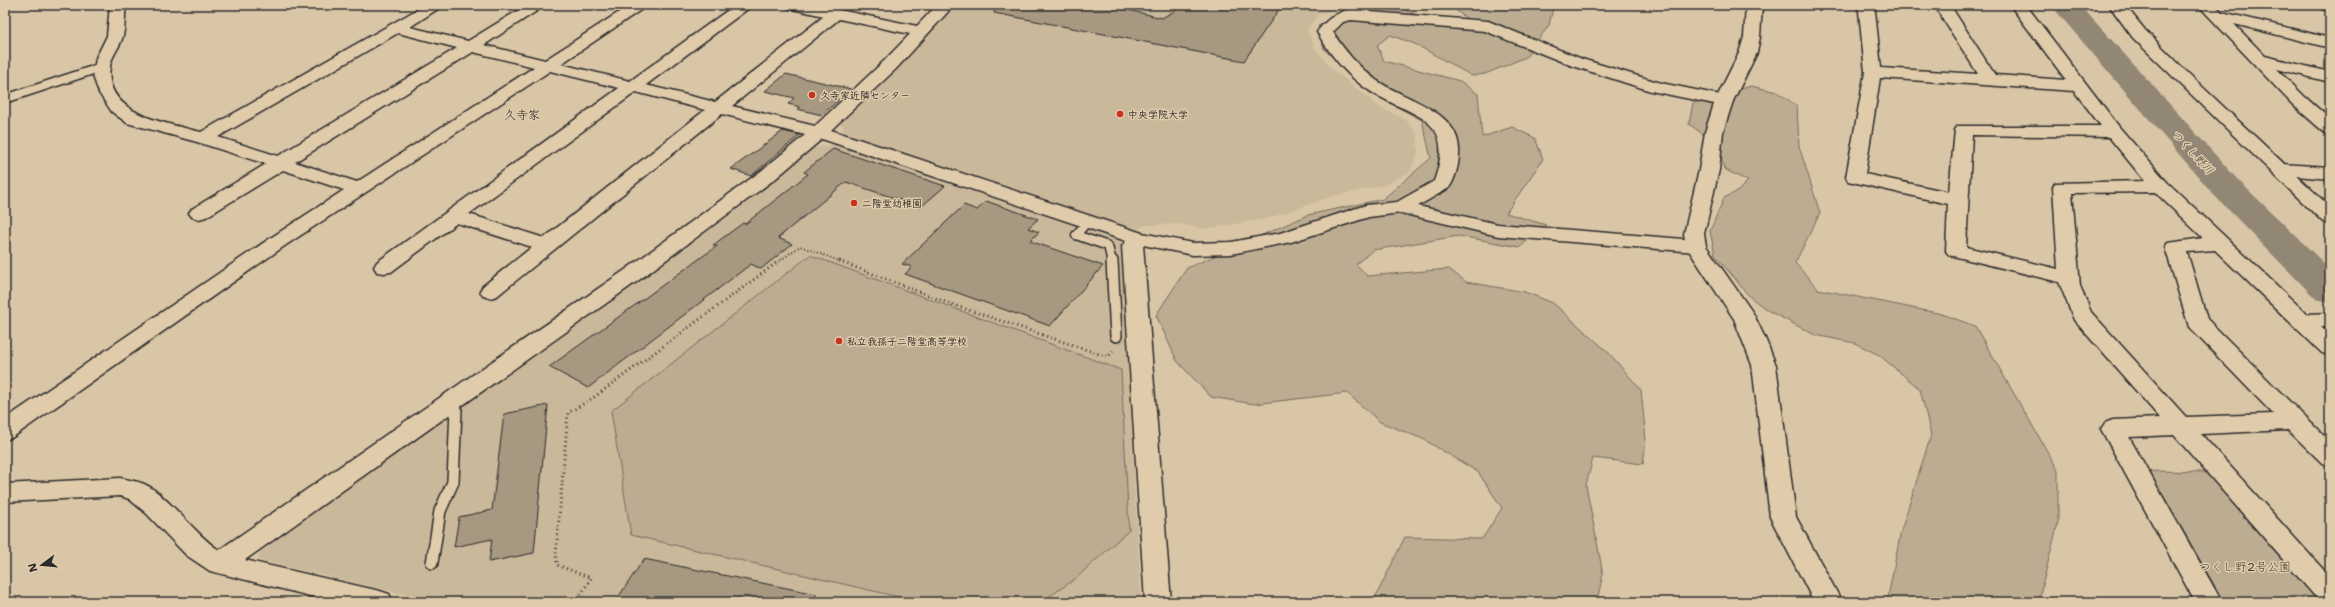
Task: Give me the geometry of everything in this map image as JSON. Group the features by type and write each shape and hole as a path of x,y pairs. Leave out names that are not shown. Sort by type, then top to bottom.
{"street":[{"path":"118,5 115,34 102,67 108,96 123,113 133,119 203,138 360,189"},
{"path":"203,138 436,5"},
{"path":"199,213 538,5"},
{"path":"5,430 195,300 262,252 640,5"},
{"path":"384,267 745,5"},
{"path":"793,5 922,32"},
{"path":"219,564 632,275 768,175 818,133 890,65 946,5"},
{"path":"396,28 717,109 840,138 1138,238 1193,248 1232,248 1284,238 1366,211 1402,207 1442,184 1451,156 1450,147 1442,126 1420,108 1376,88 1333,47 1325,32 1334,20 1348,15 1380,9 1382,5"},
{"path":"1754,5 1752,37 1748,53 1724,101 1714,132 1709,170 1694,234 1696,246 1745,318 1764,365 1783,518 1828,602"},
{"path":"1864,5 1867,11 1873,72 1855,177 1958,200"},
{"path":"1942,5 1990,80"},
{"path":"2018,5 2114,132 2160,186 2330,348"},
{"path":"2117,5 2145,39 2330,218"},
{"path":"2325,5 2330,6"},
{"path":"2211,10 2330,42"},
{"path":"2211,10 2299,100 2330,128"},
{"path":"490,291 836,14"},
{"path":"1348,15 1484,25 1576,62 1657,87 1724,101"},
{"path":"2259,59 2330,77"},
{"path":"1873,72 2078,86"},
{"path":"2069,278 1956,251 1958,200 1964,130 2114,132"},
{"path":"2280,170 2330,173"},
{"path":"2160,186 2062,187 2070,286 2082,315 2330,595"},
{"path":"1402,207 1423,214 1498,230 1696,246"},
{"path":"455,216 547,245"},
{"path":"1138,238 1132,246 1158,602"},
{"path":"2220,243 2175,247 2197,322 2330,457"},
{"path":"2302,321 2330,320"},
{"path":"2209,602 2113,429 2294,421"},
{"path":"5,493 120,487 137,491 155,506 195,548 219,564 380,602"}],"lane":[{"path":"5,99 102,67"},
{"path":"1088,221 1076,235 1108,246 1112,260 1116,336"},
{"path":"432,563 440,511 454,482 456,409 446,404"}],"path":[{"path":"576,602 591,578 557,565 556,554 568,413 593,398 800,246 948,303 1108,357 1116,348 1116,336"}],"shaded area":[{"name":"中央学院大学","path":"954,5 1347,5 1318,15 1307,29 1316,50 1332,69 1381,108 1406,120 1417,134 1418,152 1410,172 1385,185 1330,197 1267,219 1204,229 1180,224 1144,225 1136,231 846,135 840,121 888,78"},
{"name":"私立我孫子二階堂高等学校","path":"835,144 1121,238 1141,602 437,602 259,560 260,550 729,214 814,148"}],"green space":[{"path":"1449,5 1562,5 1553,8 1549,25 1526,57 1485,74 1472,76 1415,44 1390,35 1377,45 1384,61 1460,81 1478,94 1482,137 1512,127 1535,138 1543,159 1506,213 1546,225 1520,247 1459,236 1373,250 1356,264 1367,276 1449,269 1466,282 1525,292 1553,303 1608,352 1641,390 1646,440 1643,464 1593,458 1586,485 1603,574 1597,601 1373,602 1405,537 1482,539 1502,508 1478,472 1423,439 1380,422 1347,393 1254,404 1211,397 1177,361 1156,315 1187,268 1308,215 1383,199 1431,158 1422,120 1370,93 1324,49 1318,26 1356,6 1400,8 1447,27 1467,19"},
{"path":"1751,86 1777,92 1797,106 1799,146 1820,213 1795,263 1818,289 1942,314 1975,326 2058,470 2058,523 2038,602 1887,602 1901,531 1931,435 1920,389 1879,355 1855,343 1815,335 1767,310 1750,297 1715,255 1710,231 1724,198 1738,191 1748,181 1724,169 1719,146 1689,124 1693,103"},
{"path":"810,255 1121,370 1129,530 1075,579 1041,602 921,602 631,535 611,411"},
{"name":"つくし野2号公園","path":"2149,471 2207,472 2323,602 2224,602"}],"building":[{"path":"995,5 1108,5 1162,18 1178,9 1197,5 1282,5 1244,61 994,13"},
{"name":"久寺家近隣センター","path":"786,74 851,89 822,115 797,109 800,107 788,104 794,98 765,91"},
{"path":"783,131 800,135 751,176 731,169"},
{"path":"833,149 945,186 921,207 846,182 778,238 792,244 761,269 751,264 588,388 549,367 717,246 713,245 743,223 745,224 808,174 804,172"},
{"path":"986,201 1038,219 1028,228 1039,232 1030,241 1103,266 1050,326 905,274 912,267 902,264 964,205 977,210"},
{"path":"548,405 534,553 489,562 492,539 454,547 459,517 492,510 504,414"},
{"path":"644,559 816,594 815,602 615,602"}],"waterway":[{"name":"つくし野川","path":"2065,5 2161,116 2226,188 2294,257 2330,290"}],"place":[{"name":"久寺家近隣センター","path":"812,95"},
{"name":"中央学院大学","path":"1120,114"},
{"name":"二階堂幼稚園","path":"854,203"},
{"name":"私立我孫子二階堂高等学校","path":"839,341"}],"district":[{"name":"久寺家","path":"522,115"}]}
